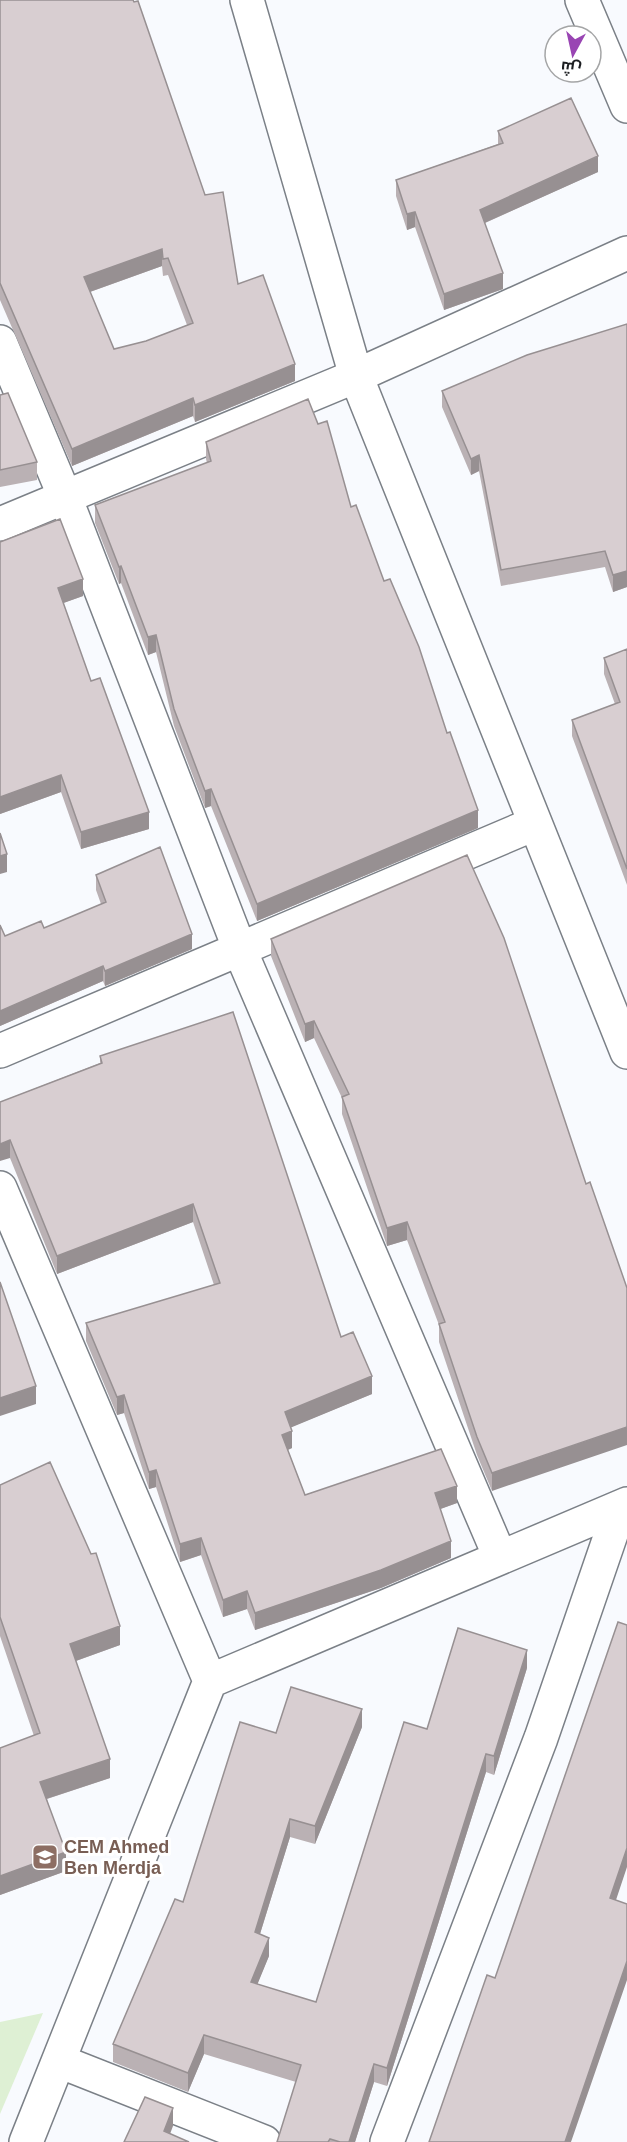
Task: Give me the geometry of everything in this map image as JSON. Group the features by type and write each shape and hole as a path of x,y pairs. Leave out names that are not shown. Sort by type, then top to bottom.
{"street":[{"path":"247,0 356,376 627,1052"},
{"path":"582,0 627,106"},
{"path":"0,524 356,376 627,254"},
{"path":"0,342 65,497 240,950 500,1557"},
{"path":"0,1051 534,824"},
{"path":"0,1188 11,1247 210,1681"},
{"path":"26,2142 210,1681 623,1506"},
{"path":"387,2142 541,1738 623,1506"},
{"path":"59,2061 264,2142"}],"green space":[{"path":"43,2013 0,2114 0,2022"}],"building":[{"path":"0,0 138,1 205,195 223,192 238,284 263,275 295,364 195,405 193,398 72,449 0,283","holes":["162,249 163,259 168,258 193,323 146,341 114,349 84,277"]},
{"path":"571,98 598,156 480,210 503,273 444,294 415,212 407,214 396,180 503,143 498,131"},
{"path":"627,324 627,571 613,575 605,551 501,570 479,455 471,459 442,391 527,355"},
{"path":"8,393 37,462 0,470 0,395"},
{"path":"308,399 318,424 327,421 351,507 356,505 384,581 390,579 419,647 447,733 450,732 478,810 257,904 211,789 205,791 174,709 156,635 148,637 95,505 211,461 206,442"},
{"path":"60,519 83,579 58,588 91,681 100,678 149,812 81,832 61,775 0,797 0,542"},
{"path":"627,649 627,869 572,720 620,702 604,658"},
{"path":"0,833 7,854 0,856"},
{"path":"160,847 192,934 105,971 103,966 0,1011 0,925 5,936 41,921 44,928 106,902 96,875"},
{"path":"467,855 504,938 586,1184 590,1182 627,1288 627,1427 492,1473 477,1437 439,1324 445,1322 407,1222 387,1228 342,1097 349,1094 314,1021 305,1024 271,939"},
{"path":"233,1012 341,1337 353,1332 372,1376 285,1412 292,1431 282,1435 305,1495 441,1449 457,1486 435,1493 451,1541 381,1570 255,1613 247,1591 223,1600 201,1538 180,1544 156,1470 149,1472 124,1395 117,1397 86,1323 220,1283 193,1204 57,1256 10,1140 0,1144 0,1102 102,1063 100,1056"},
{"path":"0,1282 36,1386 0,1398"},
{"path":"50,1462 91,1554 96,1553 120,1626 70,1644 110,1759 40,1782 66,1852 0,1876 0,1748 40,1733 0,1617 0,1485"},
{"path":"618,1622 627,1625 627,1848 610,1898 627,1904 627,1961 565,2142 429,2142 487,1975 495,1978"},
{"path":"458,1628 527,1650 494,1756 486,1754 387,2068 374,2064 349,2142 330,2139 328,2142 277,2142 301,2065 204,2035 188,2073 113,2044 175,1899 183,1902 240,1722 276,1733 291,1687 362,1709 315,1826 290,1819 255,1932 269,1938 251,1982 316,2002 404,1722 427,1729"},
{"path":"145,2097 173,2108 164,2131 189,2142 124,2142"}],"place":[{"name":"CEM Ahmed Ben Merdja","path":"45,1857"}]}
